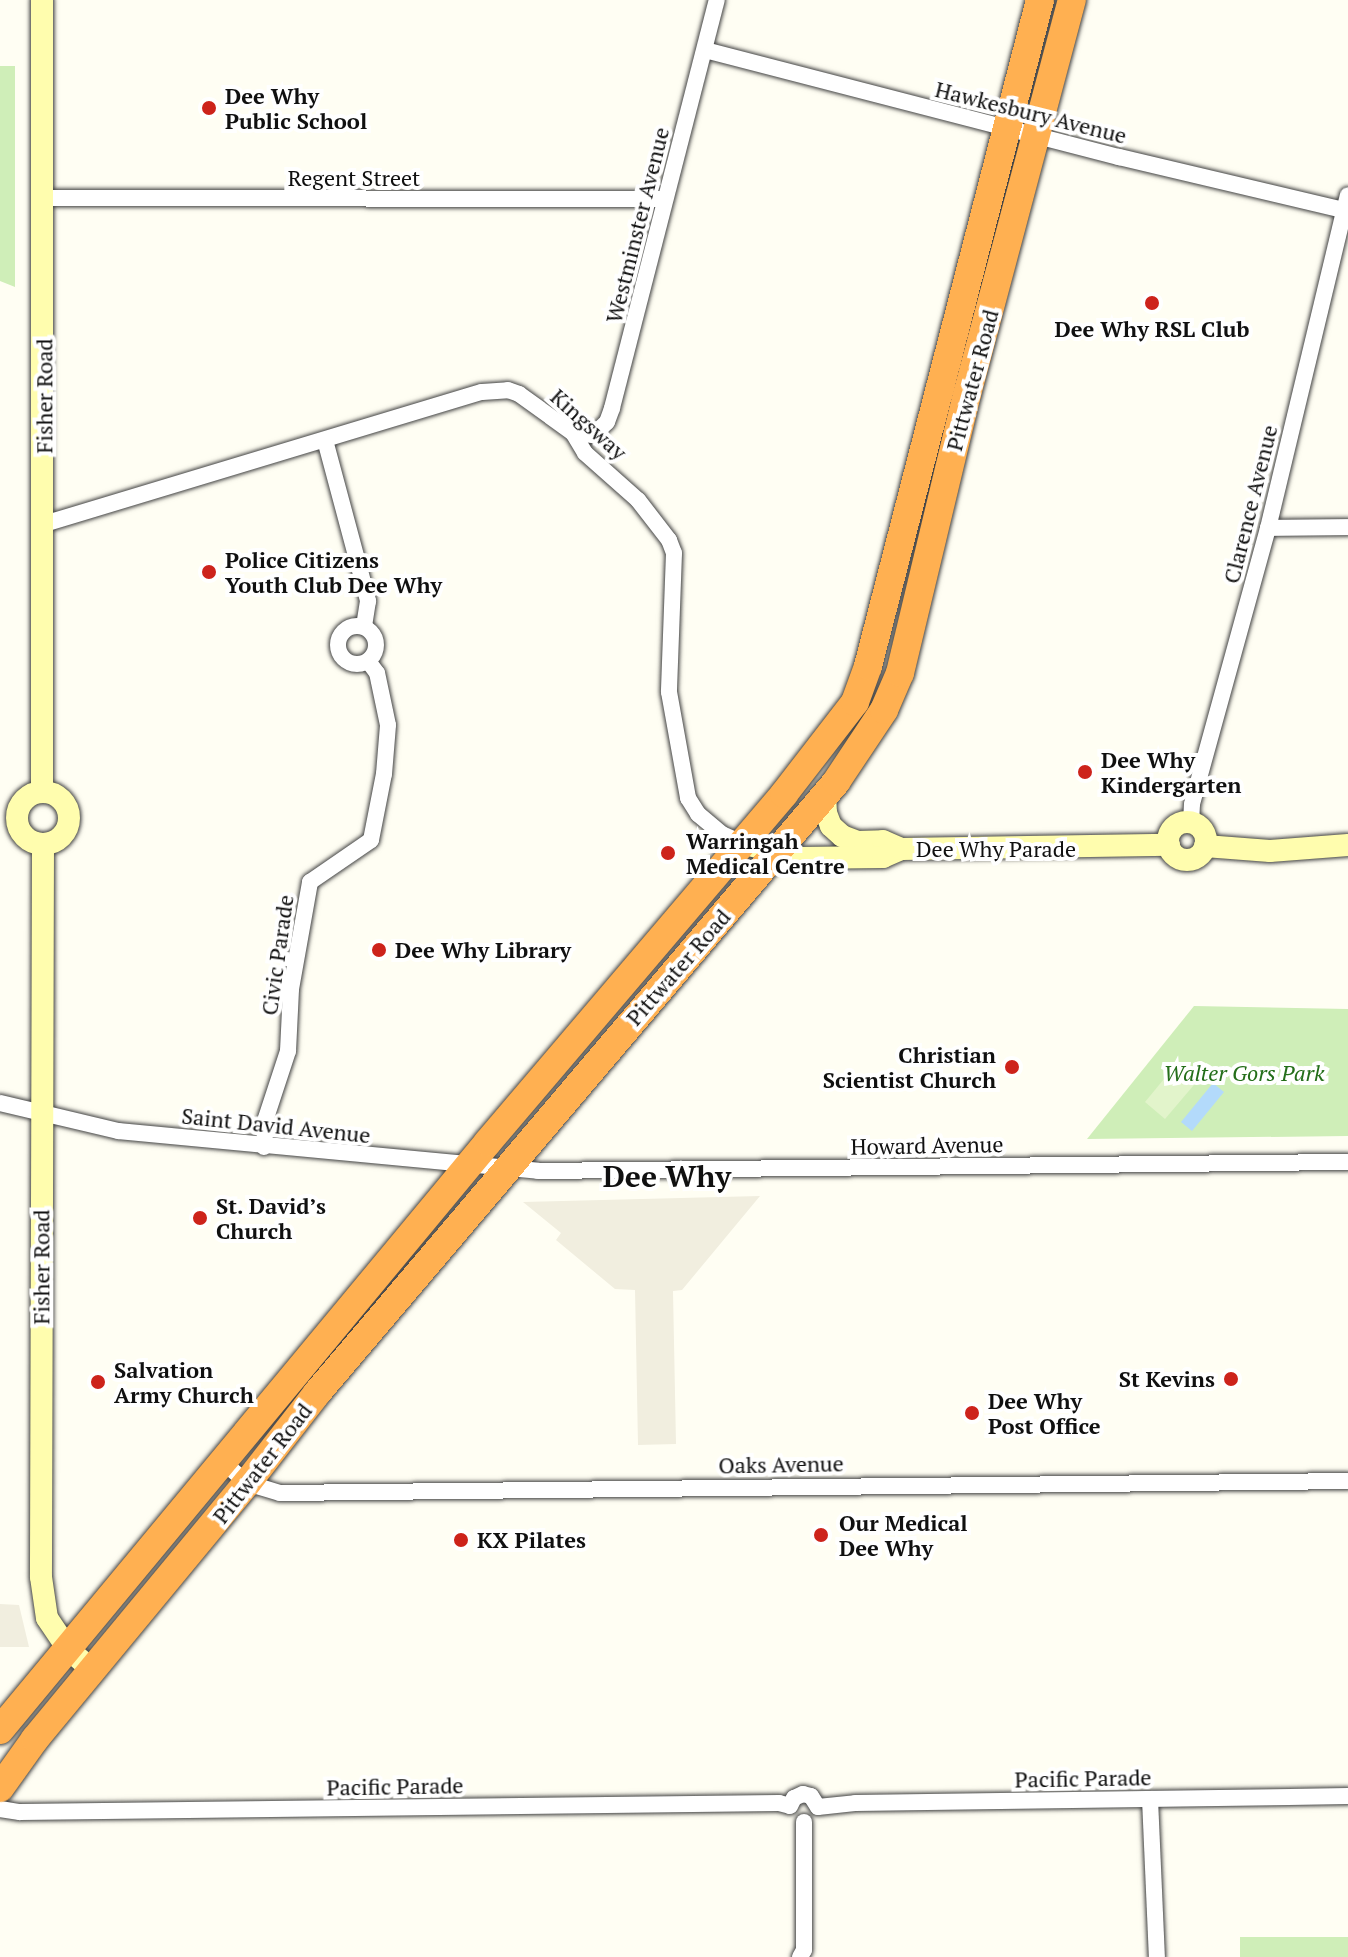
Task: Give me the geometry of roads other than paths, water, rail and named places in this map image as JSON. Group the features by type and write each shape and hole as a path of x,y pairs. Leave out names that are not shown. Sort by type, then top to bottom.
{"highway":[{"name":"Pittwater Road","path":"0,1730 827,741 862,684 1040,0"},
{"name":"Pittwater Road","path":"0,1788 35,1739 247,1483 317,1393 855,758 884,710 900,673 967,394 1072,0"}],"main road":[{"name":"Fisher Road","path":"42,0 42,792"},
{"path":"42,792 58,797 69,818 59,839 43,845 22,834 8,819 27,798 42,792"},
{"path":"825,794 826,813 831,826 842,836 858,842 883,841 901,849"},
{"path":"1191,823 1201,829 1205,846 1198,856 1187,860 1175,856 1169,845 1174,828 1191,823"},
{"name":"Dee Why Parade","path":"742,843 799,858 883,857 901,849 1169,845"},
{"name":"Fisher Road","path":"43,845 41,1577 43,1608 67,1648 93,1671"},
{"path":"1205,846 1281,851 1348,845"}],"street":[{"name":"Westminster Avenue","path":"573,433 593,435 607,422 612,408 717,0"},
{"name":"Hawkesbury Avenue","path":"705,50 1008,128 1347,205"},
{"name":"Regent Street","path":"43,198 664,199"},
{"name":"Clarence Avenue","path":"1191,823 1192,804 1268,528 1347,205"},
{"name":"Kingsway","path":"44,524 496,390 519,394 573,433 585,453 638,500 669,540 674,553 669,692 688,798 698,814 722,834 742,843"},
{"path":"325,440 368,601 364,627"},
{"path":"1268,528 1348,527"},
{"path":"364,627 374,635 377,646 368,661 351,663 342,657 338,646 341,636 348,628 364,627"},
{"name":"Civic Parade","path":"264,1147 266,1118 288,1051 291,989 310,882 371,840 384,774 388,725 377,673 368,661"},
{"name":"Saint David Avenue","path":"0,1103 118,1131 507,1169"},
{"name":"Howard Avenue","path":"507,1169 1348,1162"},
{"name":"Oaks Avenue","path":"223,1462 247,1483 280,1493 1348,1481"},
{"path":"803,1794 815,1799 818,1807 813,1819 804,1822 792,1815 790,1806 794,1798 803,1794"},
{"name":"Pacific Parade","path":"818,1807 855,1803 1348,1796"},
{"path":"1150,1799 1157,1957"},
{"name":"Pacific Parade","path":"0,1809 20,1812 779,1803 790,1806"},
{"path":"800,1957 804,1950 804,1822"}],"water":[{"path":"1213,1083 1224,1092 1192,1131 1181,1122"}],"place":[{"name":"Dee Why Public School","path":"209,108"},
{"name":"Dee Why RSL Club","path":"1152,303"},
{"name":"Police Citizens Youth Club Dee Why","path":"209,572"},
{"name":"Dee Why Kindergarten","path":"1085,772"},
{"name":"Warringah Medical Centre","path":"668,853"},
{"name":"Dee Why Library","path":"379,950"},
{"name":"Christian Scientist Church","path":"1012,1067"},
{"name":"St. David’s Church","path":"200,1218"},
{"name":"St Kevins","path":"1231,1379"},
{"name":"Salvation Army Church","path":"98,1382"},
{"name":"Dee Why Post Office","path":"972,1413"},
{"name":"Our Medical Dee Why","path":"821,1535"},
{"name":"KX Pilates","path":"461,1540"}],"district":[{"name":"Dee Why","path":"667,1176"}],"park label":[{"name":"Walter Gors Park","path":"1244,1073"}]}
